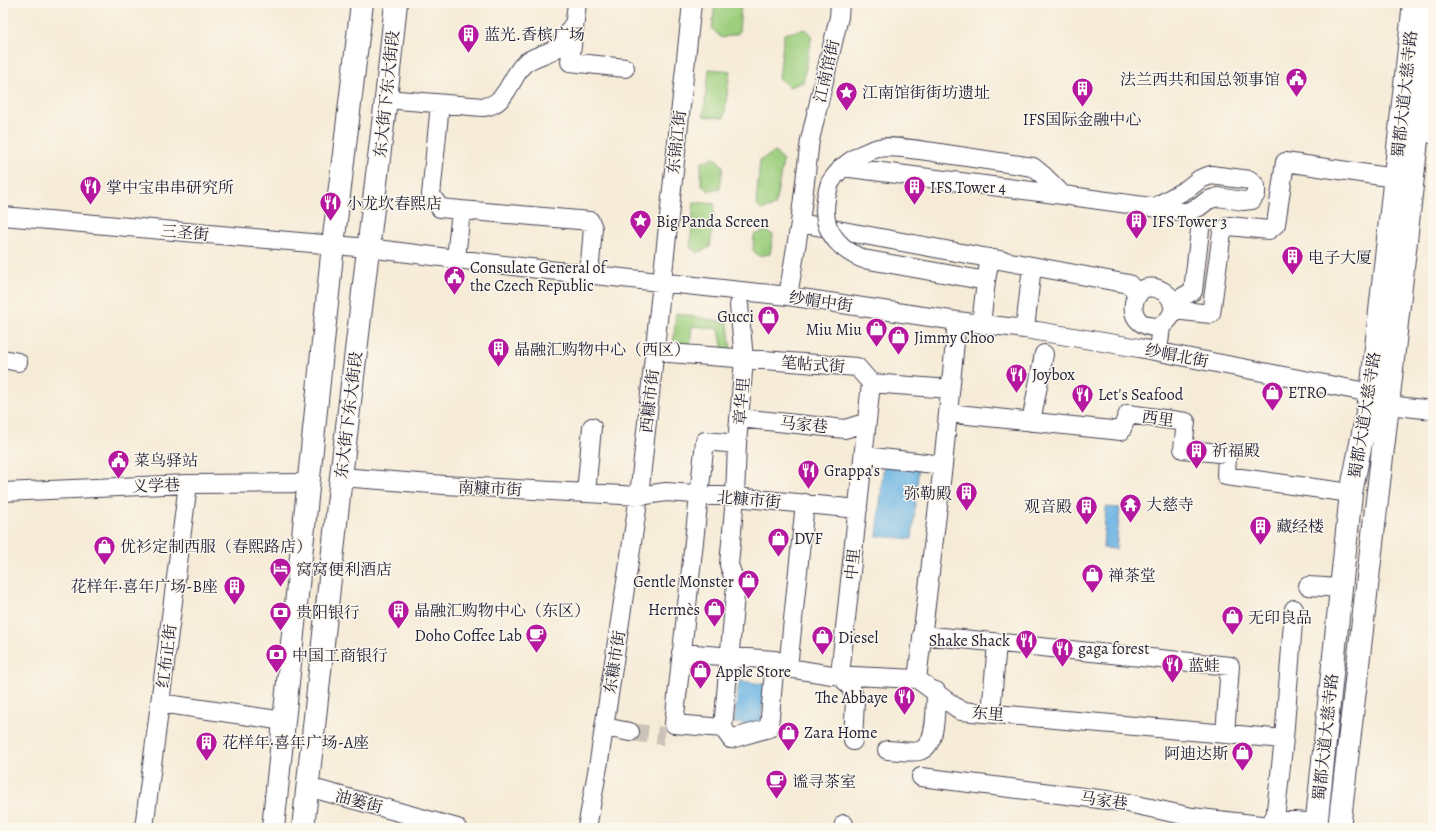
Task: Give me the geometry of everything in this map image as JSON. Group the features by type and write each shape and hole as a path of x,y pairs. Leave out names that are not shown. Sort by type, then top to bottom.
{"main road":[{"name":"东大街下东大街段","path":"273,828 333,245 362,3"},
{"name":"东大街下东大街段","path":"303,828 341,477 396,3"},
{"name":"蜀都大道大慈寺路","path":"1339,828 1380,399 1395,178 1414,3"},
{"name":"蜀都大道大慈寺路","path":"1316,826 1351,493 1380,399 1425,133 1432,3"}],"street":[{"path":"577,3 570,62 625,68"},
{"name":"东锦江街","path":"661,282 692,3"},
{"name":"江南馆街","path":"788,296 800,223 810,140 839,17 840,3"},
{"path":"386,99 483,107 491,106 505,94 520,69 533,58 555,49 575,22"},
{"path":"440,104 431,195 440,208 590,221 593,228 589,274"},
{"path":"986,281 863,259 844,249 831,232 826,221 825,212 826,197 830,183 836,172 859,155 880,148 905,148 1033,167 1063,195"},
{"path":"1173,306 1211,314 1222,232 1229,226 1269,230 1276,224 1285,162 1395,178"},
{"path":"842,167 1187,212 1199,207 1208,200 1218,197 1243,201 1252,200 1256,194 1256,186 1250,180 1211,175 1200,179 1187,189 1154,207"},
{"path":"456,259 461,210"},
{"name":"三圣街","path":"3,216 368,248 456,259"},
{"path":"800,223 1129,284 1138,295"},
{"path":"836,230 834,233 837,240 844,248 853,254 863,259 885,262"},
{"path":"1173,306 1193,290 1200,230"},
{"path":"981,324 990,258"},
{"name":"纱帽中街","path":"456,259 788,296 981,324"},
{"path":"1025,329 1032,266"},
{"name":"西糠市街","path":"639,496 661,282"},
{"path":"1154,287 1170,296 1173,306 1171,316 1167,322 1161,326 1148,327 1137,319 1134,313 1134,300 1142,290 1154,287"},
{"name":"章华里","path":"723,728 736,584 729,565 744,359 739,305"},
{"path":"917,679 943,465 957,321"},
{"name":"纱帽北街","path":"981,324 1025,329 1158,351 1433,410"},
{"path":"1139,348 1142,324"},
{"path":"1158,351 1161,326"},
{"name":"笔帖式街","path":"669,353 857,367 871,383"},
{"path":"1032,422 1044,354"},
{"path":"871,383 950,389"},
{"name":"中里","path":"840,675 871,383"},
{"name":"西里","path":"948,413 1121,431 1128,414 1186,422 1183,449 1227,454 1226,476 1351,493"},
{"name":"马家巷","path":"739,418 845,429 867,422"},
{"path":"586,493 592,426"},
{"path":"737,444 705,441 682,653 669,730 723,728 731,739 770,728 782,664 805,503"},
{"path":"864,456 943,465"},
{"name":"南糠市街","path":"341,477 445,485 639,496"},
{"name":"义学巷","path":"3,492 188,484 309,483"},
{"name":"红布正街","path":"144,828 188,484"},
{"name":"北糠市街","path":"639,496 666,492 805,503 858,509"},
{"name":"东糠市街","path":"587,828 639,496"},
{"path":"1308,586 1341,588"},
{"path":"1281,823 1284,739 1294,609"},
{"path":"922,635 1230,666 1225,734"},
{"path":"991,714 997,642"},
{"name":"东里","path":"682,653 782,664 832,675 917,679 936,691 961,711 1284,739"},
{"path":"840,675 851,688 855,700 853,741"},
{"path":"887,750 918,751 928,746 933,735 936,691"},
{"path":"160,703 284,721"},
{"path":"604,727 630,732"},
{"name":"马家巷","path":"921,778 1123,802 1192,817 1281,823"},
{"name":"油篓街","path":"308,787 457,828"},
{"path":"1205,807 1219,813 1281,823 1316,826"}],"green space":[{"path":"715,3 741,5 739,33 722,38 712,29"},
{"path":"805,29 812,35 803,82 790,87 779,79 784,34"},
{"path":"709,69 730,71 724,118 703,116"},
{"path":"775,152 783,161 775,206 761,210 756,204 760,160"},
{"path":"714,157 723,166 720,188 708,191 701,184 701,163"},
{"path":"694,202 715,204 710,247 697,253 690,247"},
{"path":"766,231 773,235 770,254 758,256 753,250 754,235"},
{"path":"676,313 728,323 731,352 723,351 719,329 692,326 690,348 673,347"}],"water":[{"path":"884,461 919,464 912,539 877,536"},
{"path":"1106,507 1120,508 1116,549 1103,548"},
{"path":"739,681 765,684 760,726 734,723"}],"tunnel":[{"path":"630,732 664,736"}],"place":[{"name":"蓝光.香槟广场","path":"468,54"},
{"name":"法兰西共和国总领事馆","path":"1296,98"},
{"name":"IFS国际金融中心","path":"1082,108"},
{"name":"江南馆街街坊遗址","path":"846,112"},
{"name":"掌中宝串串研究所","path":"91,206"},
{"name":"IFS Tower 4","path":"915,206"},
{"name":"小龙坎春熙店","path":"330,222"},
{"name":"Big Panda Screen","path":"641,240"},
{"name":"IFS Tower 3","path":"1136,240"},
{"name":"电子大厦","path":"1292,276"},
{"name":"Consulate General of the Czech Republic","path":"455,296"},
{"name":"Gucci","path":"769,336"},
{"name":"Miu Miu","path":"877,348"},
{"name":"Jimmy Choo","path":"899,356"},
{"name":"晶融汇购物中心（西区）","path":"499,368"},
{"name":"Joybox","path":"1016,394"},
{"name":"ETRO","path":"1272,412"},
{"name":"Let's Seafood","path":"1083,414"},
{"name":"祈福殿","path":"1197,470"},
{"name":"菜鸟驿站","path":"118,480"},
{"name":"Grappa's","path":"809,490"},
{"name":"弥勒殿","path":"967,512"},
{"name":"大慈寺","path":"1131,524"},
{"name":"观音殿","path":"1087,526"},
{"name":"藏经楼","path":"1261,546"},
{"name":"DVF","path":"779,558"},
{"name":"优衫定制西服（春熙路店）","path":"105,566"},
{"name":"窝窝便利酒店","path":"281,588"},
{"name":"禅茶堂","path":"1092,594"},
{"name":"Gentle Monster","path":"749,600"},
{"name":"花样年·喜年广场-B座","path":"234,606"},
{"name":"Hermès","path":"715,628"},
{"name":"晶融汇购物中心（东区）","path":"399,630"},
{"name":"贵阳银行","path":"280,632"},
{"name":"无印良品","path":"1232,636"},
{"name":"Doho Coffee Lab","path":"537,654"},
{"name":"Diesel","path":"822,656"},
{"name":"Shake Shack","path":"1026,660"},
{"name":"gaga forest","path":"1062,668"},
{"name":"中国工商银行","path":"277,674"},
{"name":"蓝蛙","path":"1173,684"},
{"name":"Apple Store","path":"701,690"},
{"name":"The Abbaye","path":"904,716"},
{"name":"Zara Home","path":"788,752"},
{"name":"花样年·喜年广场-A座","path":"207,762"},
{"name":"阿迪达斯","path":"1243,772"},
{"name":"谧寻茶室","path":"776,800"}]}
